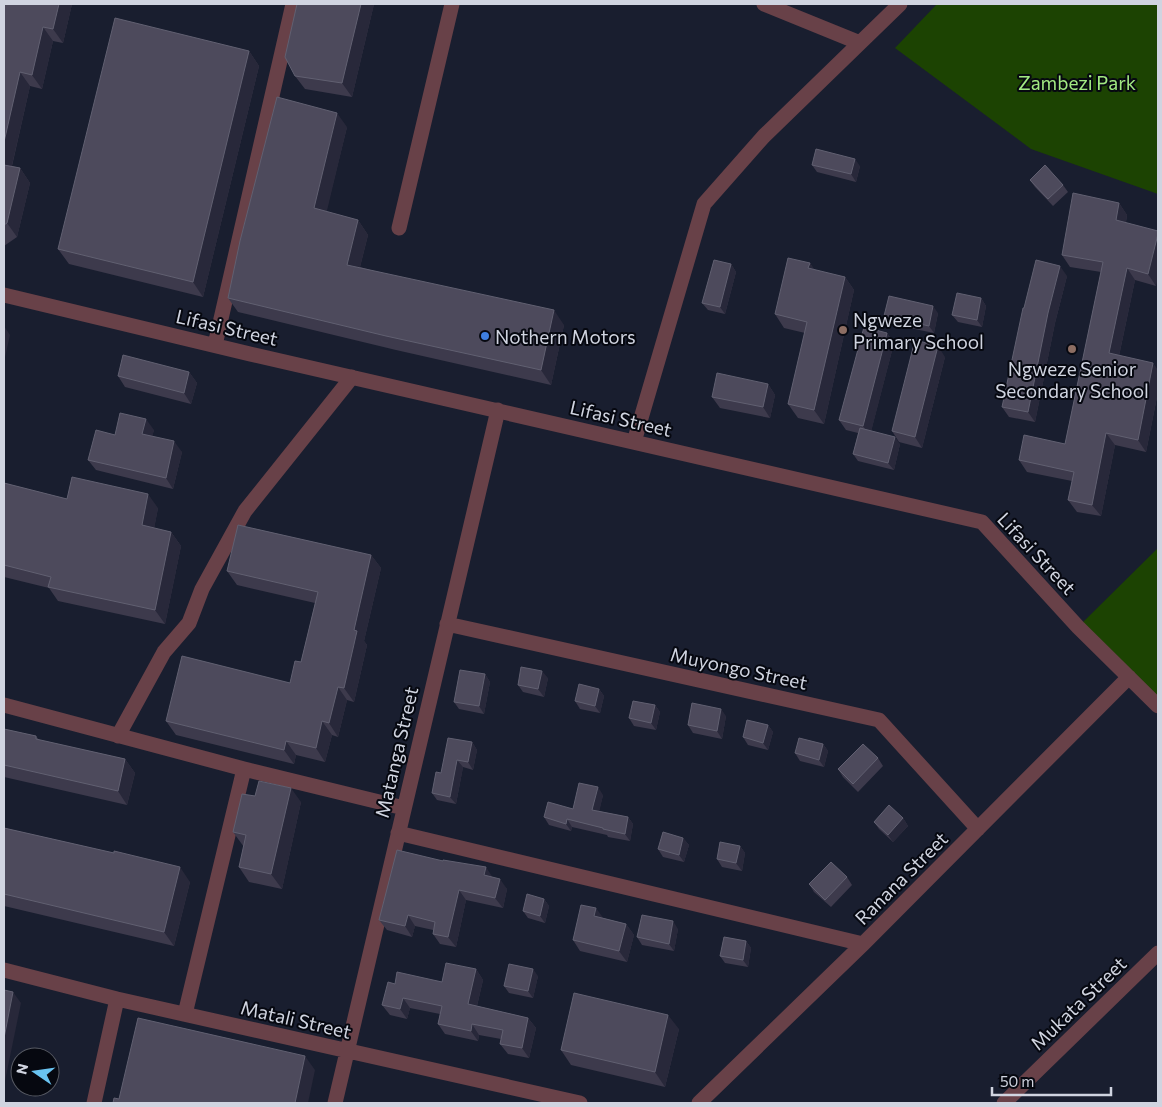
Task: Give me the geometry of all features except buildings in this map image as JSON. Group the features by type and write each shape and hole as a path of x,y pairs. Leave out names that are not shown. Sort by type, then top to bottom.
{"street":[{"path":"216,346 293,4"},
{"path":"399,228 452,4"},
{"path":"764,4 860,44"},
{"path":"634,442 704,204 764,136 900,4"},
{"name":"Lifasi Street","path":"4,295 216,346 982,522 1078,626 1158,706"},
{"path":"118,736 164,652 189,623 202,589 245,511 352,377"},
{"name":"Matanga Street","path":"335,1103 498,410"},
{"name":"Muyongo Street","path":"447,624 879,720 978,829"},
{"name":"Ranana Street","path":"699,1103 863,944 1129,677"},
{"path":"4,705 244,769 404,808"},
{"path":"186,1014 244,769"},
{"path":"398,833 863,944"},
{"name":"Mukata Street","path":"1004,1103 1158,952"},
{"name":"Matali Street","path":"4,970 117,1000 186,1014 547,1100 580,1103"},
{"path":"94,1103 117,1000"}],"green space":[{"name":"Zambezi Park","path":"937,4 1158,4 1158,194 1031,149 895,48"},
{"path":"1158,548 1158,706 1078,627"}],"place":[{"name":"Ngweze Primary School","path":"843,330"},
{"name":"Nothern Motors","path":"485,336"},
{"name":"Ngweze Senior Secondary School","path":"1072,349"}]}
